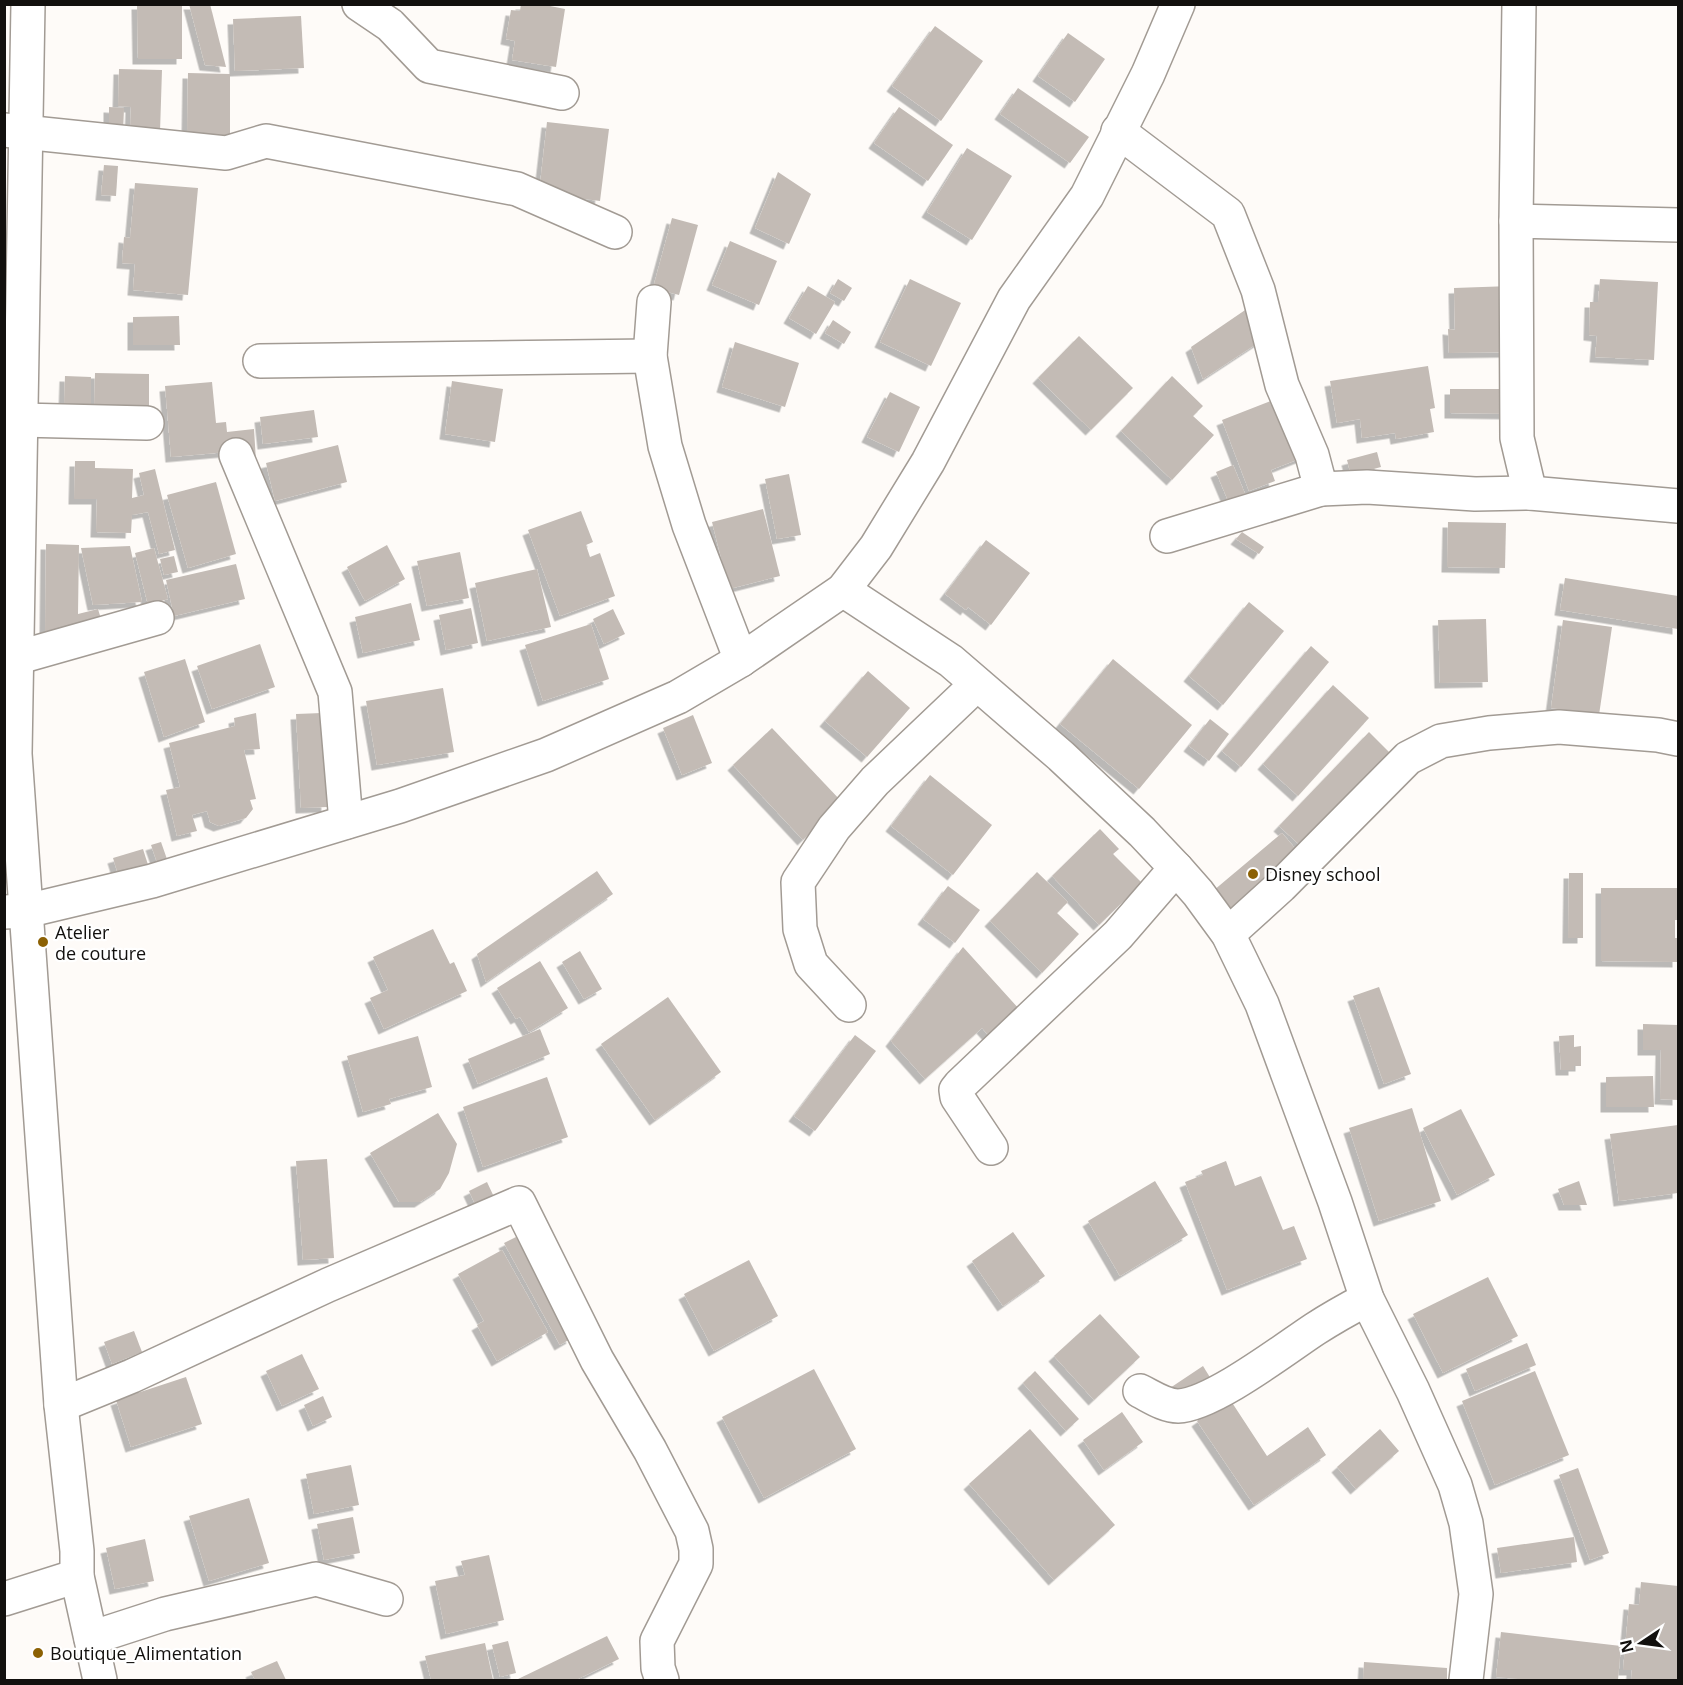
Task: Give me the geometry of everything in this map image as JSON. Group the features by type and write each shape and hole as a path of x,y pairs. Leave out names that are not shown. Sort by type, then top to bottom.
{"street":[{"path":"28,4 15,131 20,420 12,468 10,657 15,754 15,911 61,1405 77,1551 77,1576 100,1680"},
{"path":"359,4 390,25 429,66 562,93"},
{"path":"15,911 152,881 400,806 546,755 678,697 741,660 843,590 876,547 928,462 1014,299 1087,196 1148,74 1178,4"},
{"path":"1519,4 1516,221 1517,438 1530,493"},
{"path":"15,131 226,153 266,141 517,189 615,232"},
{"path":"1118,131 1228,214 1258,290 1282,385 1312,455 1321,489"},
{"path":"1516,221 1678,225"},
{"path":"654,302 650,356 665,446 689,525 741,660"},
{"path":"260,361 650,356"},
{"path":"20,420 147,423"},
{"path":"236,455 335,692 346,822"},
{"path":"1167,536 1321,489 1367,487 1475,494 1530,493 1678,506"},
{"path":"843,590 951,661 1061,756 1142,832 1176,868 1198,893 1228,934 1262,1004 1335,1202 1367,1299 1413,1391 1455,1485 1466,1523 1476,1594 1466,1680"},
{"path":"10,657 157,618"},
{"path":"849,1005 811,964 800,929 798,882 834,828 874,781 977,684"},
{"path":"1228,934 1281,886 1408,758 1441,741 1489,733 1559,728 1658,735 1678,739"},
{"path":"991,1148 957,1097 956,1090 1118,934 1176,868"},
{"path":"61,1405 132,1376 328,1285 519,1203 597,1360 650,1450 692,1531 696,1549 696,1564 657,1641 658,1668 662,1680"},
{"path":"1140,1391 1176,1406 1186,1405 1209,1396 1254,1371 1317,1328 1367,1299"},
{"path":"4,1599 77,1576"},
{"path":"91,1638 165,1614 316,1579 386,1599"}],"building":[{"path":"137,4 182,4 182,59 138,59"},
{"path":"189,4 210,4 226,67 205,65"},
{"path":"521,4 540,4 565,9 556,67 512,60 515,41 506,39 511,10 520,11"},
{"path":"301,16 304,68 235,71 233,19"},
{"path":"935,26 983,61 941,121 892,86"},
{"path":"1068,33 1105,59 1075,102 1038,76"},
{"path":"119,69 162,70 160,132 130,131 131,107 118,106"},
{"path":"188,73 230,74 230,135 187,135"},
{"path":"1018,88 1089,137 1070,163 1000,114"},
{"path":"109,107 124,108 123,133 109,132"},
{"path":"899,107 953,145 928,181 874,143"},
{"path":"547,122 609,129 600,201 539,193"},
{"path":"967,148 1012,176 972,240 927,212"},
{"path":"104,165 118,166 116,196 101,195"},
{"path":"778,172 811,194 789,244 755,228"},
{"path":"135,183 198,188 188,295 133,290 135,264 122,263 124,237 130,238"},
{"path":"672,218 698,225 679,295 653,288"},
{"path":"730,241 777,261 759,305 712,285"},
{"path":"838,279 852,288 844,301 830,293"},
{"path":"910,279 961,303 931,366 880,342"},
{"path":"1600,279 1658,282 1654,360 1595,357 1597,336 1589,335 1590,302 1598,302"},
{"path":"808,286 835,302 816,334 789,318"},
{"path":"1511,286 1513,352 1449,353 1448,329 1455,330 1454,288"},
{"path":"1251,306 1270,335 1203,379 1191,347"},
{"path":"179,316 180,345 133,345 133,317"},
{"path":"833,320 851,332 844,344 825,333"},
{"path":"1079,336 1133,388 1091,430 1038,378"},
{"path":"735,342 799,363 785,407 722,387"},
{"path":"1428,366 1435,408 1430,409 1434,432 1396,439 1395,433 1362,438 1360,419 1337,423 1330,381"},
{"path":"95,373 149,374 149,411 94,410"},
{"path":"65,376 91,377 91,405 64,405"},
{"path":"1172,376 1203,406 1193,416 1214,435 1172,480 1121,431"},
{"path":"452,381 503,389 495,442 445,434"},
{"path":"212,382 216,423 226,422 227,432 254,429 256,461 227,452 171,457 165,386"},
{"path":"1450,389 1521,389 1521,414 1450,413"},
{"path":"890,392 920,407 899,452 867,437"},
{"path":"1286,395 1309,455 1271,470 1275,481 1249,491 1222,420"},
{"path":"314,410 318,437 263,444 260,417"},
{"path":"338,445 347,482 275,501 266,463"},
{"path":"1377,452 1381,467 1351,475 1347,460"},
{"path":"75,461 95,461 95,468 133,469 132,498 144,495 139,473 155,469 175,550 159,554 148,512 132,515 131,533 96,532 97,499 74,499"},
{"path":"1233,465 1246,496 1229,503 1216,472"},
{"path":"789,474 801,535 777,539 765,479"},
{"path":"216,482 236,554 188,568 167,495"},
{"path":"763,509 780,576 729,589 712,522"},
{"path":"581,511 593,542 586,545 590,557 600,553 615,596 560,616 528,530"},
{"path":"1448,522 1506,523 1505,568 1447,567"},
{"path":"1242,532 1264,547 1259,554 1236,539"},
{"path":"986,540 1030,573 991,625 968,607 966,610 945,594"},
{"path":"46,544 79,545 78,614 98,609 101,619 45,634"},
{"path":"387,545 405,579 365,601 347,567"},
{"path":"130,546 142,602 93,605 81,548"},
{"path":"154,548 168,599 148,605 135,553"},
{"path":"460,552 469,598 427,606 417,561"},
{"path":"174,556 178,572 164,575 160,559"},
{"path":"236,564 245,599 174,616 166,580"},
{"path":"537,569 551,627 487,641 475,583"},
{"path":"1565,578 1678,596 1678,629 1560,610"},
{"path":"1249,602 1284,631 1223,705 1189,676"},
{"path":"411,603 420,640 363,653 355,617"},
{"path":"471,608 478,643 446,650 439,615"},
{"path":"613,609 625,634 604,644 593,619"},
{"path":"1486,619 1488,682 1440,683 1438,620"},
{"path":"1563,620 1612,627 1599,715 1551,708"},
{"path":"591,624 609,679 543,701 525,645"},
{"path":"260,644 275,687 212,709 197,666"},
{"path":"1311,646 1329,662 1241,767 1222,751"},
{"path":"185,659 205,722 164,737 144,672"},
{"path":"1113,659 1192,725 1139,789 1060,724"},
{"path":"868,671 910,708 867,757 825,721"},
{"path":"1333,685 1369,718 1298,796 1263,764"},
{"path":"443,688 454,752 377,765 366,701"},
{"path":"256,713 260,749 244,750 256,799 250,800 253,809 246,818 219,826 210,822 207,811 192,815 197,831 177,836 166,790 180,787 169,743 235,726 234,718"},
{"path":"322,713 327,807 301,808 296,714"},
{"path":"693,715 712,763 682,775 663,728"},
{"path":"1210,719 1229,734 1209,761 1189,746"},
{"path":"772,728 842,802 803,840 733,765"},
{"path":"1369,732 1391,754 1303,848 1279,826"},
{"path":"930,775 992,825 953,875 891,826"},
{"path":"1100,829 1119,849 1113,854 1142,883 1099,925 1052,876"},
{"path":"1282,833 1299,853 1231,911 1213,891"},
{"path":"161,842 168,862 158,865 151,845"},
{"path":"143,849 149,868 119,877 113,858"},
{"path":"597,871 613,894 486,982 477,954"},
{"path":"1037,872 1068,902 1057,913 1079,934 1042,973 990,921"},
{"path":"1569,873 1583,873 1583,938 1568,938"},
{"path":"948,886 980,910 955,943 923,919"},
{"path":"1601,888 1678,888 1678,920 1675,920 1675,938 1678,938 1678,962 1601,961"},
{"path":"433,929 450,964 454,962 467,991 384,1029 370,998 388,990 373,957"},
{"path":"963,947 1020,1010 990,1037 982,1028 925,1079 891,1041"},
{"path":"580,951 602,989 584,999 562,962"},
{"path":"540,961 568,1008 529,1032 520,1017 516,1019 497,988"},
{"path":"1379,987 1411,1074 1384,1084 1353,996"},
{"path":"668,997 721,1072 655,1120 601,1044"},
{"path":"1643,1024 1678,1025 1678,1100 1660,1099 1661,1050 1643,1050"},
{"path":"540,1029 550,1054 478,1084 468,1059"},
{"path":"855,1035 876,1051 815,1131 794,1116"},
{"path":"1574,1035 1574,1047 1581,1046 1581,1066 1574,1066 1574,1070 1561,1070 1559,1036"},
{"path":"418,1036 432,1087 389,1099 391,1104 363,1112 347,1056"},
{"path":"1653,1076 1654,1107 1606,1107 1606,1077"},
{"path":"547,1077 568,1137 483,1167 463,1107"},
{"path":"1412,1108 1441,1201 1379,1221 1349,1128"},
{"path":"1461,1109 1495,1175 1457,1195 1423,1128"},
{"path":"438,1113 457,1144 449,1173 440,1189 420,1202 399,1202 370,1153"},
{"path":"1678,1125 1678,1193 1619,1201 1610,1134"},
{"path":"327,1159 334,1258 303,1260 296,1161"},
{"path":"1226,1161 1235,1186 1261,1176 1283,1230 1294,1226 1307,1259 1227,1290 1185,1182 1203,1175 1201,1171"},
{"path":"1155,1181 1188,1235 1120,1276 1088,1221"},
{"path":"1579,1181 1587,1205 1564,1205 1558,1189"},
{"path":"487,1182 494,1197 476,1206 469,1191"},
{"path":"1013,1232 1045,1276 1003,1306 972,1261"},
{"path":"516,1237 572,1338 560,1345 504,1243"},
{"path":"502,1250 548,1332 497,1361 477,1325 484,1321 458,1274"},
{"path":"749,1260 778,1316 714,1351 684,1294"},
{"path":"1488,1277 1518,1336 1443,1373 1413,1314"},
{"path":"1100,1314 1140,1357 1094,1400 1054,1356"},
{"path":"134,1331 142,1352 112,1364 104,1342"},
{"path":"1527,1343 1536,1365 1475,1391 1466,1369"},
{"path":"302,1354 319,1389 282,1406 266,1371"},
{"path":"1203,1366 1211,1379 1178,1401 1170,1388"},
{"path":"814,1369 856,1449 764,1498 722,1417"},
{"path":"1035,1371 1079,1419 1066,1431 1023,1383"},
{"path":"1535,1371 1569,1455 1495,1485 1462,1401"},
{"path":"186,1377 202,1424 131,1447 116,1400"},
{"path":"323,1396 332,1417 313,1426 304,1405"},
{"path":"1229,1398 1267,1456 1308,1427 1326,1455 1254,1505 1197,1421"},
{"path":"1122,1412 1143,1442 1104,1470 1083,1440"},
{"path":"1030,1429 1115,1525 1054,1580 969,1484"},
{"path":"1380,1429 1399,1451 1356,1489 1337,1467"},
{"path":"351,1465 359,1505 314,1514 306,1474"},
{"path":"1578,1468 1609,1553 1590,1560 1559,1475"},
{"path":"249,1498 269,1563 209,1581 189,1516"},
{"path":"353,1517 360,1553 324,1560 317,1524"},
{"path":"1574,1537 1577,1562 1501,1573 1497,1548"},
{"path":"145,1539 154,1581 115,1589 106,1548"},
{"path":"489,1555 504,1620 446,1634 435,1581 465,1575 461,1561"},
{"path":"1641,1582 1678,1586 1678,1680 1631,1680 1632,1670 1623,1670 1629,1604 1639,1605"},
{"path":"1501,1632 1621,1646 1618,1680 1529,1680 1496,1677"},
{"path":"607,1636 619,1659 576,1680 516,1680"},
{"path":"508,1641 516,1673 500,1677 492,1645"},
{"path":"485,1643 493,1680 431,1680 425,1656"},
{"path":"277,1661 286,1680 255,1680 251,1672"},
{"path":"1364,1662 1447,1668 1447,1680 1363,1680"}],"place":[{"name":"Disney school","path":"1253,874"},
{"name":"Atelier de couture","path":"43,942"},
{"name":"Boutique_Alimentation","path":"38,1653"}]}
